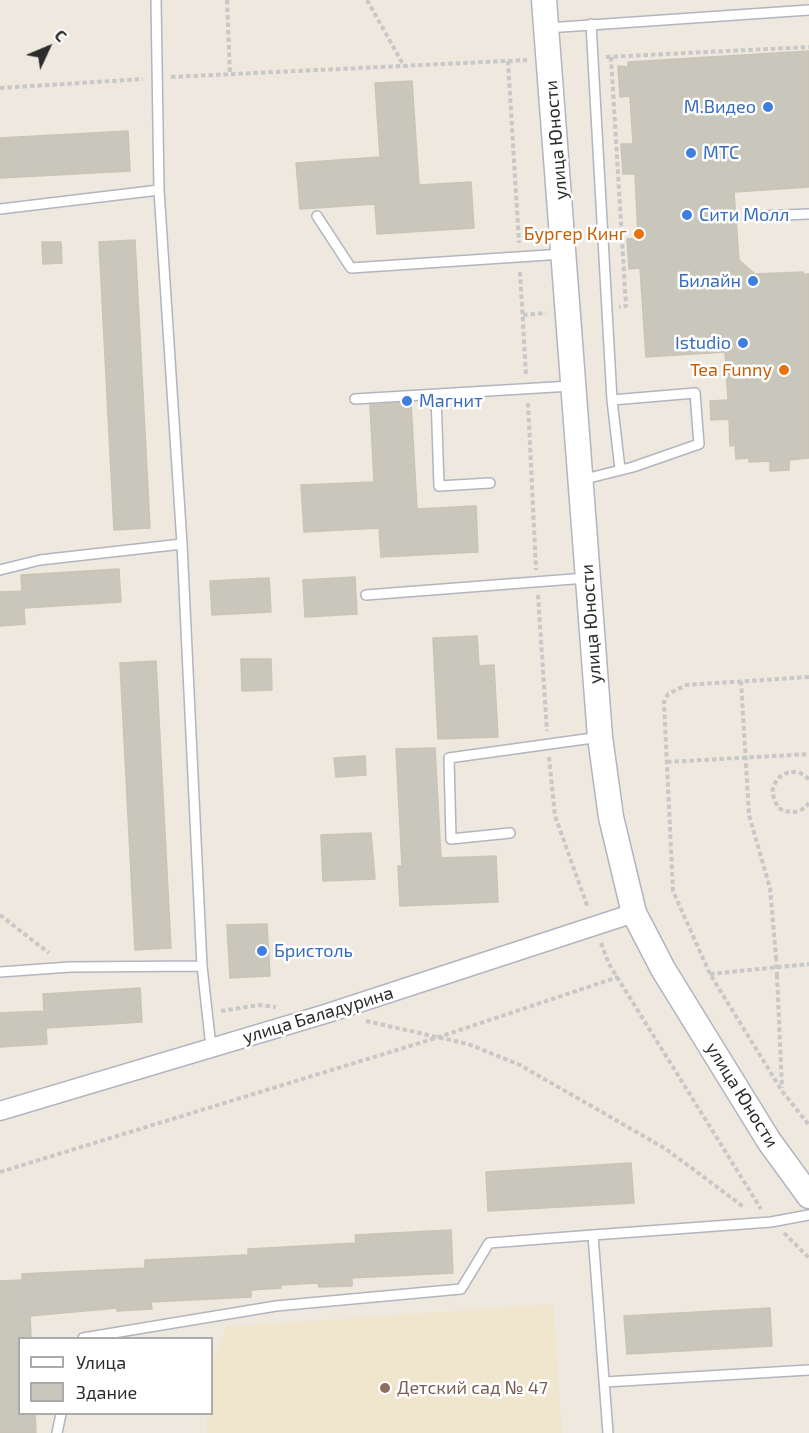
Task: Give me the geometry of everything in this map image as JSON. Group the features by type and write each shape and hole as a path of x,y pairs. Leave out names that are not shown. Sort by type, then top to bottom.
{"street":[{"name":"улица Юности","path":"544,0 600,737 611,817 634,913 663,969 769,1141 809,1196"},
{"name":"улица Баладурина","path":"0,1111 325,1014 634,913"}],"lane":[{"path":"156,0 159,190 182,544 202,966 211,1047"},
{"path":"547,28 809,10"},
{"path":"591,24 612,400 620,469"},
{"path":"0,209 159,190"},
{"path":"759,216 809,214"},
{"path":"317,216 351,268 565,254"},
{"path":"355,399 574,386"},
{"path":"581,480 699,444 695,393 612,400"},
{"path":"436,395 439,486 490,483"},
{"path":"0,570 39,560 182,544"},
{"path":"366,595 588,578"},
{"path":"510,833 450,838 449,758 600,737"},
{"path":"0,972 70,967 202,966"},
{"path":"89,1337 276,1306 461,1289 489,1243 771,1222 809,1215"},
{"path":"593,1235 608,1433"},
{"path":"605,1382 809,1370"},
{"path":"57,1433 61,1415"}],"path":[{"path":"227,0 230,75"},
{"path":"367,0 404,66"},
{"path":"593,57 809,47"},
{"path":"0,88 549,59"},
{"path":"809,677 686,685 668,694 664,702 673,891 710,974 782,1091 809,1125"},
{"path":"741,681 749,815 770,888 776,957 782,1091"},
{"path":"667,762 809,754"},
{"path":"809,779 799,772 785,773 778,777 772,793 778,808 785,812 800,811 809,803"},
{"path":"0,915 30,940 70,967"},
{"path":"710,974 809,964"},
{"path":"0,1172 439,1037 618,977"},
{"path":"207,1013 259,1005 281,1008"},
{"path":"364,1021 468,1044 520,1065 666,1149 734,1202 771,1222 809,1258"}],"shaded area":[{"name":"Детский сад № 47","path":"553,1304 562,1433 207,1433 207,1415 213,1415 213,1360 226,1327"}],"building":[{"name":"Сити Молл","path":"809,51 809,187 734,192 739,260 755,274 803,272 803,274 809,274 809,458 789,460 789,470 770,471 770,461 749,462 749,458 736,459 735,445 730,446 729,419 711,420 710,401 728,400 725,352 646,357 640,268 629,269 627,239 638,238 635,174 623,174 621,144 633,144 630,96 620,97 618,66 628,67 628,62"},
{"path":"412,81 419,185 471,182 474,228 377,234 375,204 300,209 296,163 380,157 375,83"},
{"path":"128,131 130,171 0,178 0,138"},
{"path":"135,240 150,528 114,530 99,242"},
{"path":"42,242 61,242 62,263 43,264"},
{"path":"411,402 417,509 476,506 478,552 381,557 379,528 304,532 301,485 374,482 370,405"},
{"path":"119,569 121,602 24,608 25,624 0,626 0,592 22,591 21,575"},
{"path":"355,577 357,614 305,617 303,580"},
{"path":"269,578 271,612 212,615 210,581"},
{"path":"477,636 479,666 494,665 498,737 438,739 433,638"},
{"path":"241,659 271,659 272,690 242,691"},
{"path":"156,661 171,948 135,950 120,663"},
{"path":"435,748 441,858 496,856 498,902 400,906 398,866 402,866 396,749"},
{"path":"365,756 366,775 336,777 334,758"},
{"path":"371,833 375,879 323,881 321,835"},
{"path":"267,924 270,976 230,978 227,925"},
{"path":"140,988 142,1022 46,1028 47,1044 0,1047 0,1013 44,1011 43,994"},
{"path":"631,1163 634,1203 488,1211 486,1172"},
{"path":"451,1230 453,1273 352,1278 352,1286 319,1287 318,1283 281,1285 281,1288 251,1290 251,1297 151,1302 152,1309 117,1311 117,1308 30,1316 31,1337 18,1337 18,1415 35,1415 36,1433 0,1433 0,1281 22,1280 22,1274 145,1268 145,1260 248,1255 248,1249 356,1243 355,1235"},
{"path":"770,1308 772,1346 627,1354 624,1316"}],"place":[{"name":"М.Видео","path":"768,107"},
{"name":"МТС","path":"691,153"},
{"name":"Сити Молл","path":"687,215"},
{"name":"Бургер Кинг","path":"639,234"},
{"name":"Билайн","path":"753,281"},
{"name":"Istudio","path":"743,343"},
{"name":"Tea Funny","path":"784,370"},
{"name":"Магнит","path":"407,401"},
{"name":"Бристоль","path":"262,951"},
{"name":"Детский сад № 47","path":"385,1388"}]}
